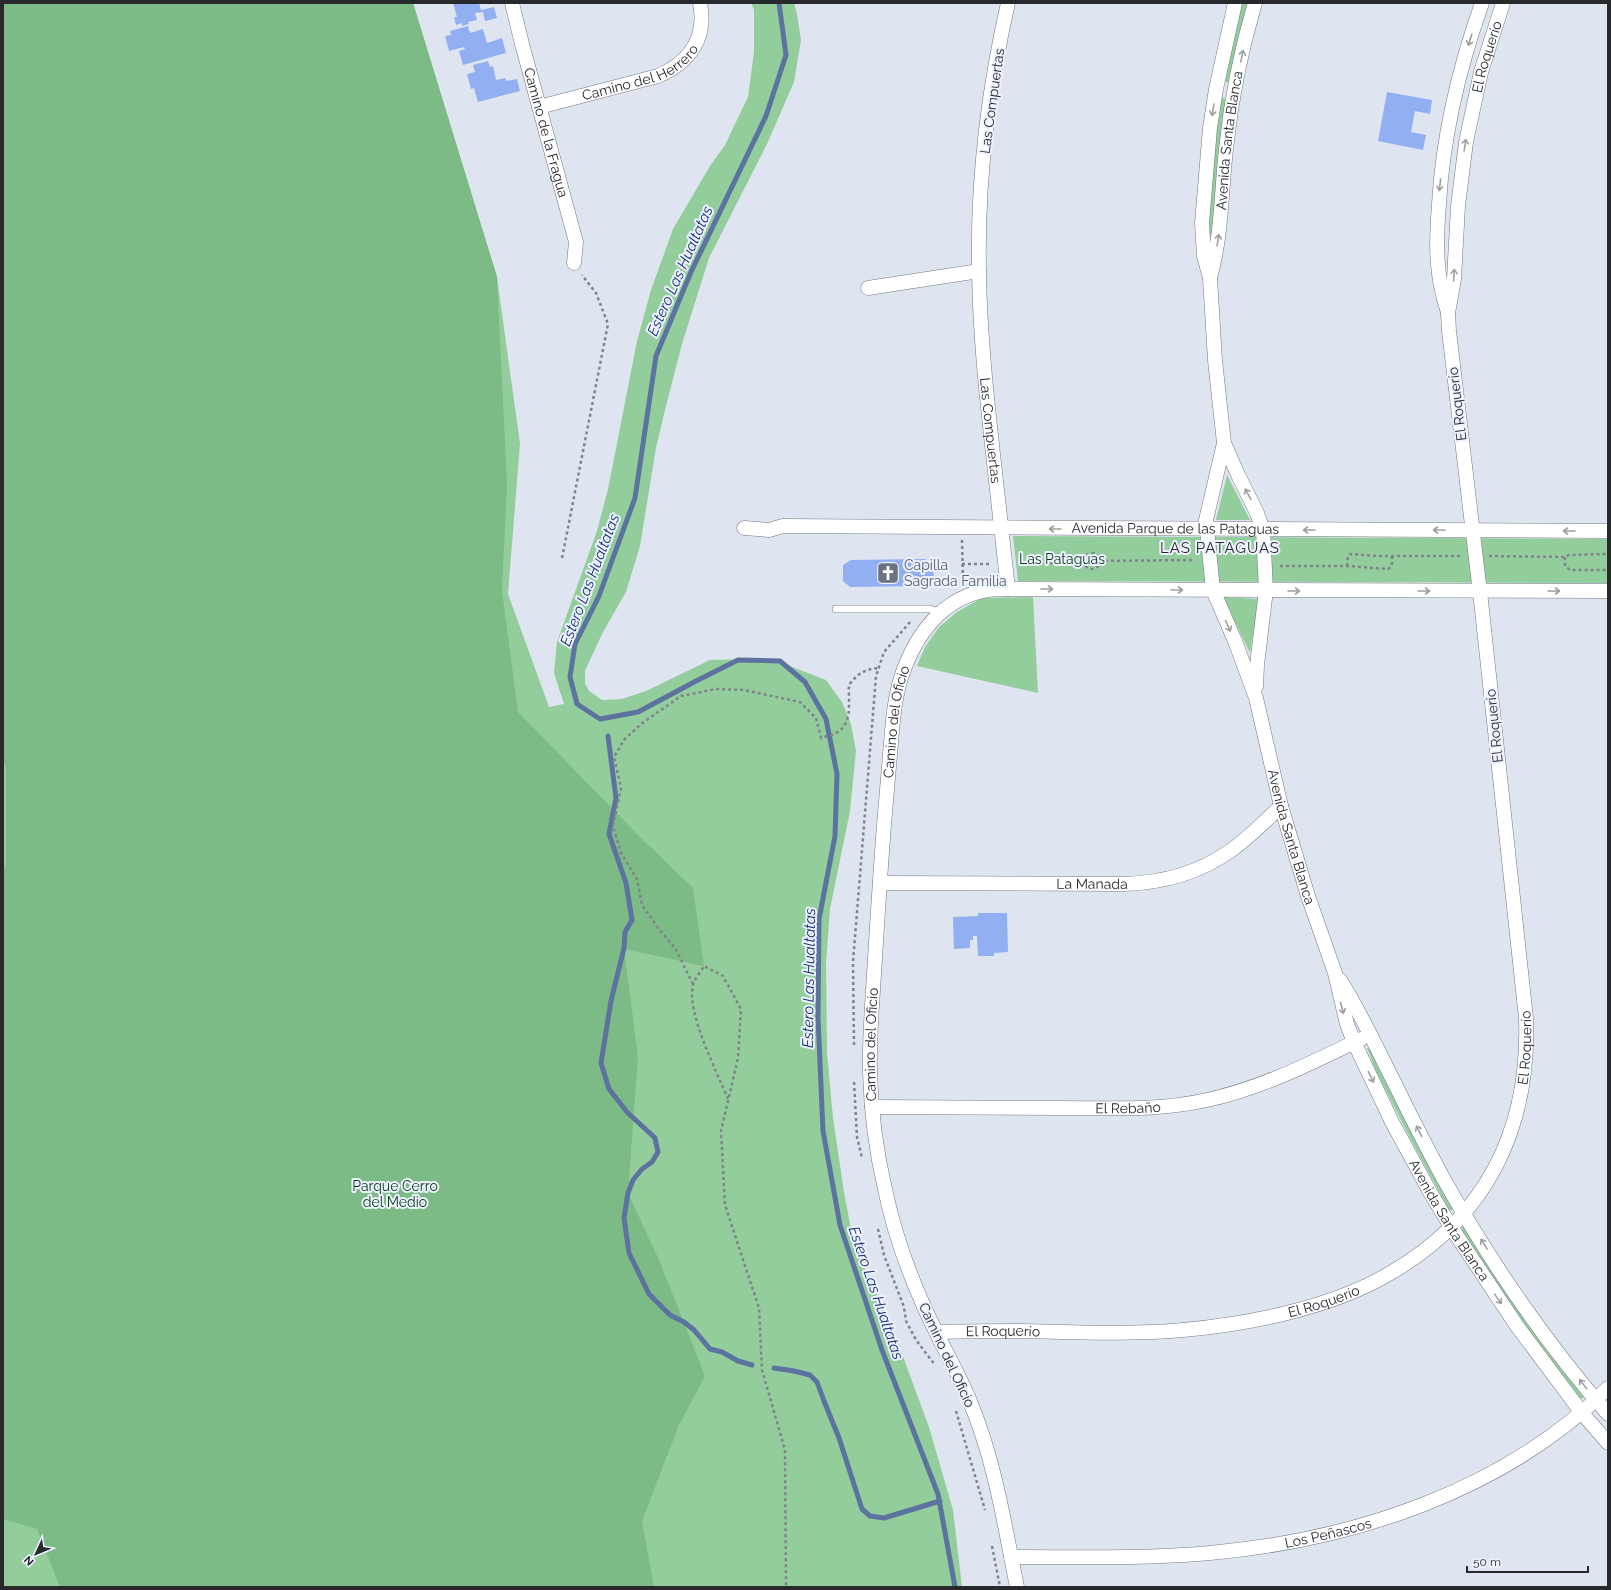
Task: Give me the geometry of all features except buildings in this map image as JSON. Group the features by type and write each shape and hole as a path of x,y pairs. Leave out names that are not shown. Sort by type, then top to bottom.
{"street":[{"name":"Camino de la Fragua","path":"512,3 576,242 574,263"},
{"name":"Camino del Herrero","path":"539,108 658,76 676,67 690,53 700,34 702,23 700,3"},
{"name":"Las Compuertas","path":"1008,3 998,51 987,131 981,202 979,271 982,347 1008,589"},
{"name":"Avenida Santa Blanca","path":"1235,3 1216,89 1205,166 1202,223 1204,256 1210,278 1215,360 1224,443 1239,478 1257,512 1263,530 1266,590 1256,665 1256,698"},
{"name":"Avenida Santa Blanca","path":"1210,278 1220,234 1226,148 1234,92 1255,3"},
{"name":"El Roquerío","path":"936,1332 1150,1332 1198,1328 1245,1322 1304,1307 1368,1285 1407,1263 1426,1250 1451,1227 1464,1213 1494,1169 1510,1134 1522,1092 1525,1072 1526,1039 1523,989 1448,313 1438,278 1437,228 1443,161 1452,105 1461,69 1482,3"},
{"name":"El Roquerío","path":"1448,313 1454,279 1461,174 1472,110 1481,72 1503,3"},
{"path":"1216,89 1234,92"},
{"name":"El Roquerío","path":"1452,105 1472,110"},
{"path":"868,288 979,271"},
{"name":"Avenida Santa Blanca","path":"1224,443 1206,520 1213,590 1243,662 1256,698 1281,806 1308,896 1336,974 1345,1016 1354,1042 1410,1156 1451,1227 1517,1326 1582,1413 1608,1443"},
{"name":"Avenida Parque de las Pataguas","path":"744,528 769,530 783,526 1206,530 1608,531"},
{"path":"1008,589 1608,591"},
{"name":"Camino del Oficio","path":"1008,589 988,590 965,596 941,613 917,641 905,666 898,687 893,720 880,883 870,1039 872,1107 880,1167 892,1216 908,1269 936,1332 968,1397 982,1431 996,1481 1017,1587"},
{"name":"La Manada","path":"880,883 1129,884 1159,881 1188,873 1216,860 1237,846 1281,806"},
{"name":"Avenida Santa Blanca","path":"1336,974 1350,995 1420,1134 1464,1213 1533,1317 1608,1414"},
{"name":"El Rebaño","path":"872,1107 1132,1109 1183,1104 1207,1100 1255,1087 1286,1075 1370,1034"},
{"name":"Los Peñascos","path":"1011,1557 1134,1557 1210,1553 1252,1548 1328,1534 1365,1524 1404,1511 1472,1483 1527,1453 1582,1413 1608,1388"}],"lane":[{"path":"836,609 930,609 941,613"}],"path":[{"path":"562,558 608,324 596,293 574,263"},
{"path":"961,528 962,580 965,596"},
{"path":"1091,554 1096,555 1099,561 1098,566 1091,569 1086,567 1084,562 1087,555 1091,554"},
{"path":"1265,566 1347,566 1388,569 1392,566 1392,556"},
{"path":"1565,557 1565,566 1570,570 1608,570"},
{"path":"1099,561 1209,560"},
{"path":"962,564 1084,562"},
{"path":"693,984 675,948 658,928 642,905 637,879 621,853 613,826 621,788 614,757 624,740 641,724 681,696 716,689 744,690 800,702 816,718 821,738 839,732 844,726 849,713 848,685 860,673 870,668 879,668"},
{"path":"728,1099 704,1042 692,1004 693,984 704,966 723,976 741,1009 738,1058 721,1131 724,1205 759,1308 762,1370 785,1450 786,1587"}],"green space":[{"name":"Parque Cerro del Medio","path":"3,3 413,3 497,277 520,444 508,594 549,707 564,704 554,673 557,642 597,531 608,489 637,341 651,290 673,229 710,166 725,145 748,97 754,52 754,10 751,3 794,3 801,40 794,82 767,144 709,258 682,344 665,410 656,448 640,546 626,592 602,634 585,671 585,683 589,691 602,700 622,699 646,691 710,660 747,659 782,663 826,680 842,702 851,724 856,751 850,811 830,909 826,963 827,1052 833,1118 844,1192 854,1245 894,1332 929,1427 953,1510 962,1587 3,1587"},
{"name":"Parque Cerro del Medio","path":"3,3 413,3 497,277 507,484 502,591 518,712 641,838 693,888 704,966 624,949 638,1057 628,1193 660,1262 705,1376 679,1425 642,1521 654,1587 60,1587 37,1529 3,1519 3,870 6,866 6,767 3,760"},
{"path":"1242,3 1247,3 1228,83 1225,79"},
{"path":"1222,97 1226,100 1216,183 1212,234 1209,236 1208,219 1211,168"},
{"path":"1227,475 1250,520 1216,520"},
{"name":"Las Pataguas","path":"1013,536 1608,539 1608,583 1018,581"},
{"path":"1033,597 1038,693 917,666 925,647 939,627 957,612 982,598"},
{"path":"1223,597 1259,599 1250,653"},
{"path":"1367,1048 1370,1049 1412,1132 1454,1208 1453,1210 1449,1210 1410,1138 1376,1071"},
{"path":"1462,1227 1465,1227 1584,1398 1580,1398 1516,1312 1462,1231"}],"waterway":[{"name":"Estero Las Hualtatas","path":"779,3 786,55 766,116 691,272 656,356 635,498 599,596 575,644 570,677 577,704 600,719 638,712 738,660 780,661 805,682 826,719 837,774 835,836 819,919 818,1018 823,1131 840,1225 882,1350 938,1494 955,1587"},
{"path":"608,736 616,798 609,834 626,883 632,920 625,932 624,948 611,1001 601,1063 609,1089 627,1112 655,1138 658,1152 652,1162 642,1169 633,1180 628,1193 624,1218 629,1253 649,1294 670,1315 684,1322 694,1330 710,1349 722,1352 738,1361 752,1365"},
{"path":"774,1368 810,1375 817,1382 839,1438 862,1509 870,1516 884,1518 940,1501"}],"place":[{"name":"Capilla Sagrada Familia","path":"888,573"}],"district":[{"name":"LAS PATAGUAS","path":"1220,548"}]}
